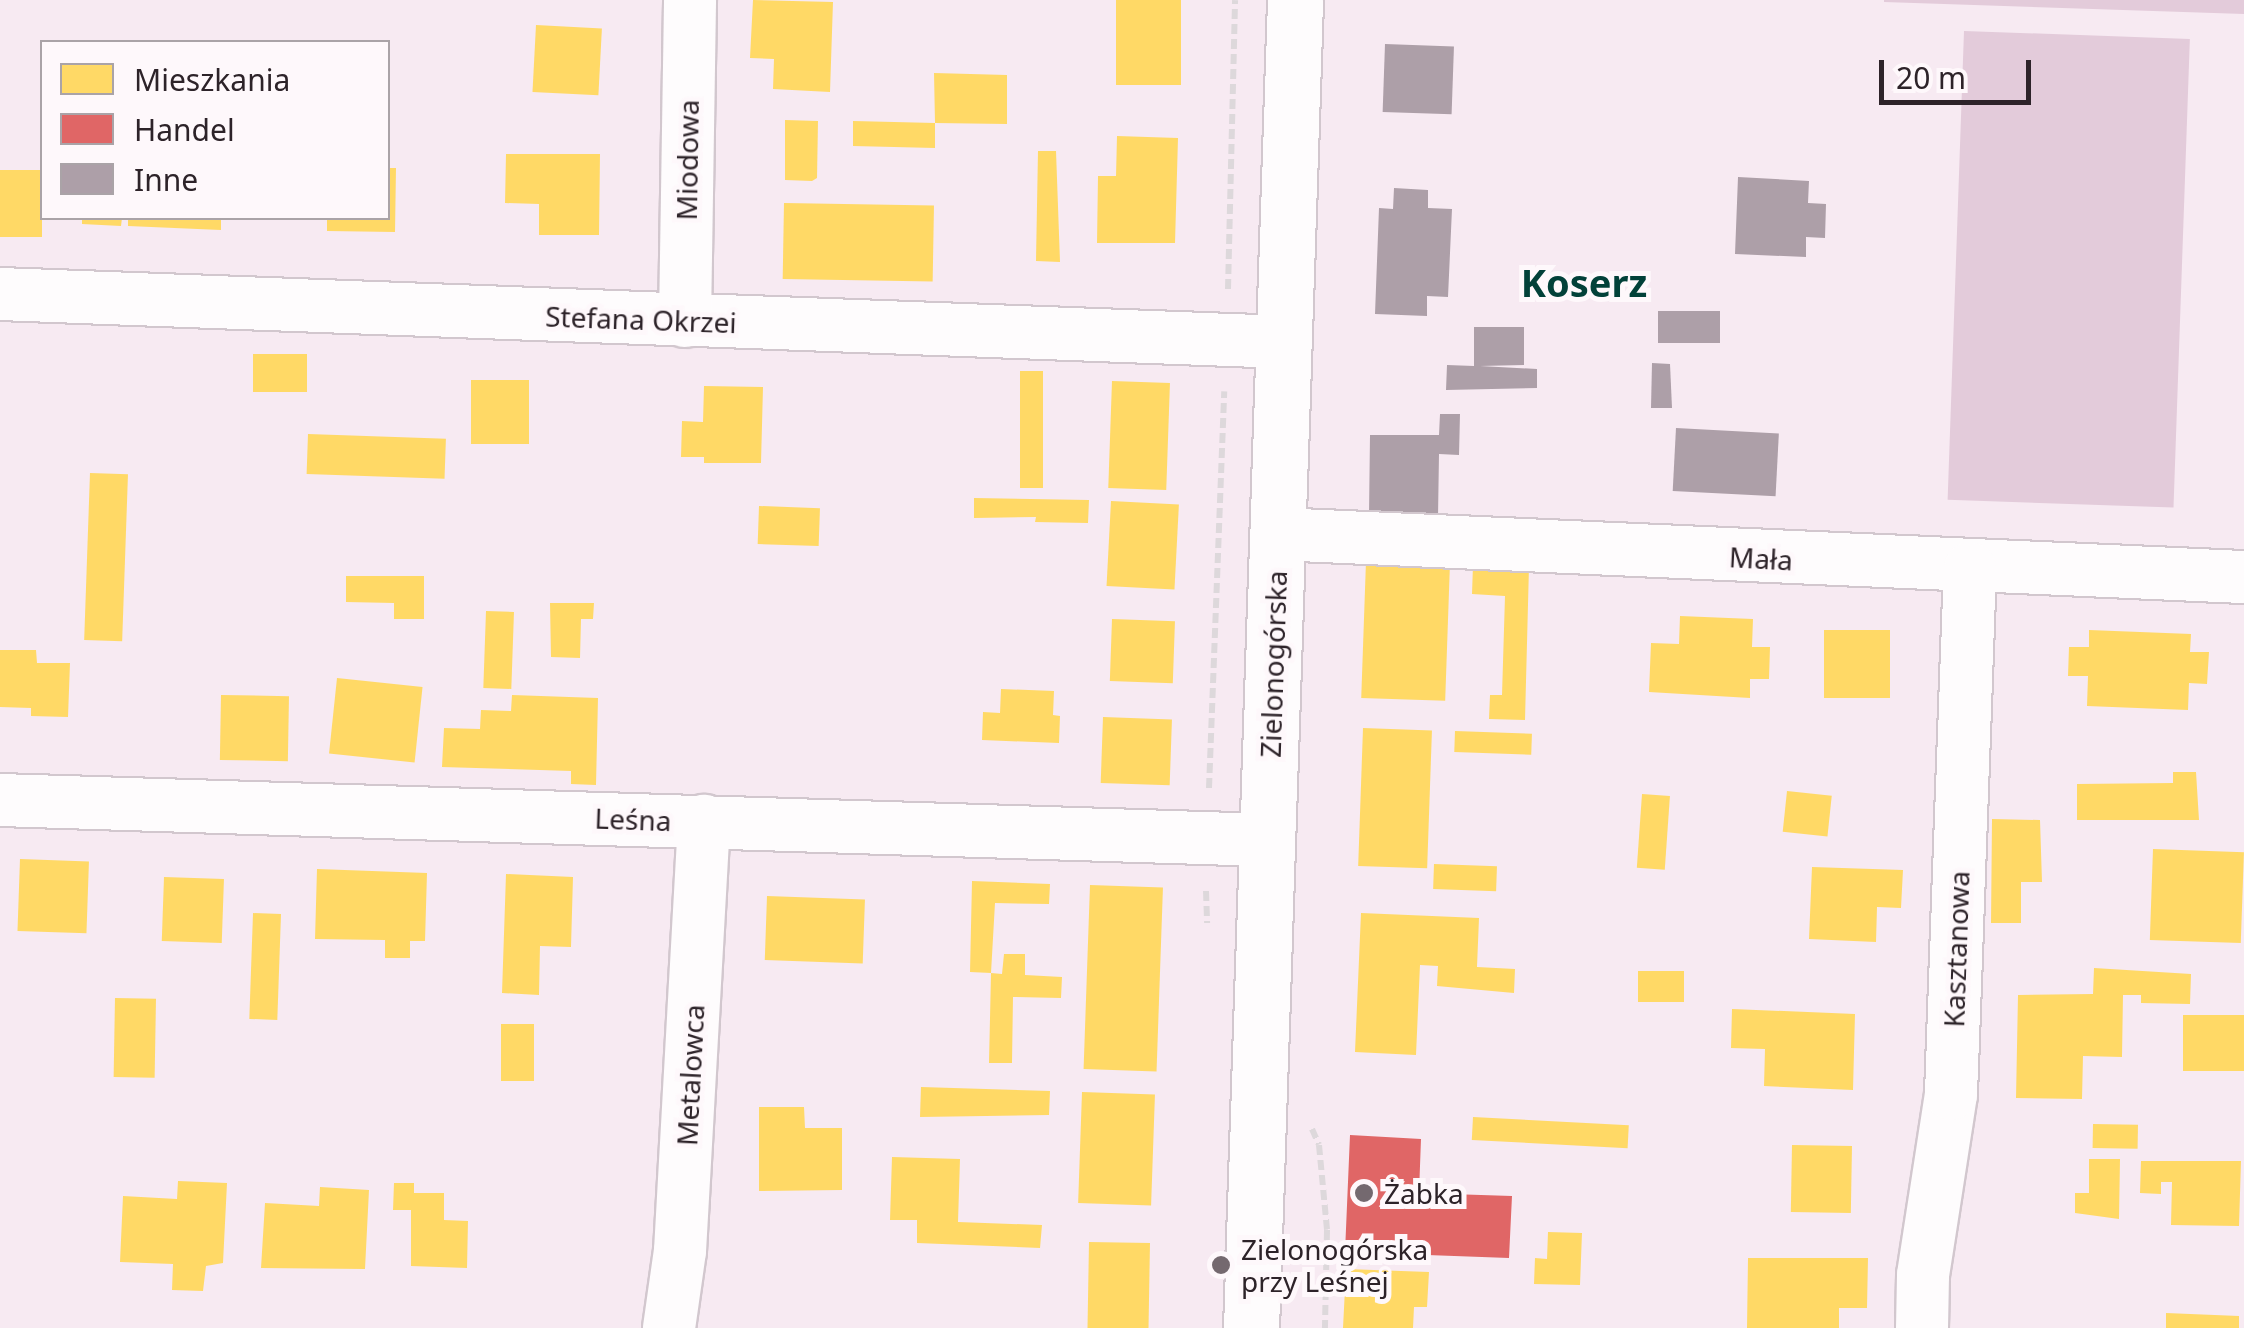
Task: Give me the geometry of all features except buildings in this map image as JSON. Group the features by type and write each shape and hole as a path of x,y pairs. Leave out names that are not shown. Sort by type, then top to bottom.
{"street":[{"name":"Miodowa","path":"685,321 690,0"},
{"name":"Zielonogórska","path":"1251,1328 1295,0"},
{"name":"Stefana Okrzei","path":"0,294 1283,342"},
{"name":"Mała","path":"1278,534 1970,568 2244,577"},
{"name":"Kasztanowa","path":"1922,1328 1924,1275 1951,1094 1970,568"},
{"name":"Leśna","path":"0,800 1266,840"},
{"name":"Metalowca","path":"670,1328 680,1251 704,821"}],"shaded area":[{"path":"2244,0 2244,14 1884,2"},
{"path":"1964,31 2190,39 2173,508 1948,500"}],"place":[{"name":"Żabka","path":"1364,1193"},
{"name":"Zielonogórska przy Leśnej","path":"1221,1265"}],"district":[{"name":"Koserz","path":"1584,283"}]}
